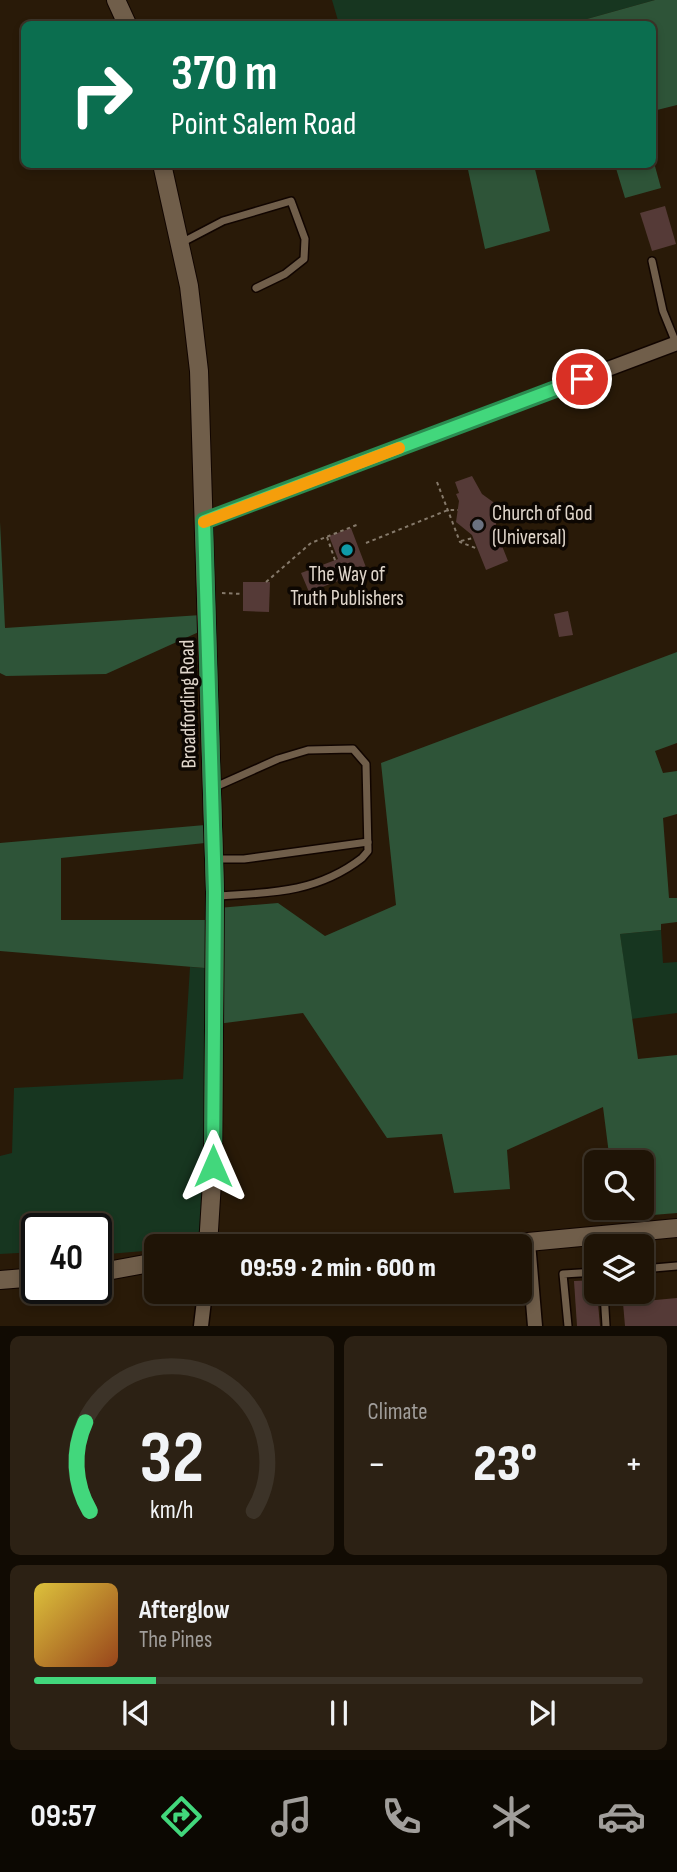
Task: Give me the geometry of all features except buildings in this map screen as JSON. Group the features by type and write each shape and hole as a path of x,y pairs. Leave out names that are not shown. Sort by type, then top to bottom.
{"street":[{"path":"117,0 126,21"},
{"name":"Broadfording Road","path":"163,168 196,332 207,592 215,896 213,1166 209,1234"},
{"path":"204,521 677,344"},
{"path":"532,1242 677,1228"},
{"path":"112,1272 144,1270"},
{"path":"0,1280 21,1278"},
{"path":"532,1290 535,1326"},
{"path":"201,1326 204,1304"}],"lane":[{"path":"180,244 223,221 291,201 305,239 304,259 285,274 256,288"},
{"path":"652,261 660,302 677,344"},
{"path":"213,788 278,759 308,750 353,749 366,764 368,851 362,858 317,885 265,893 215,896"},
{"path":"214,860 244,859 368,842"},
{"path":"654,1268 677,1266"},
{"path":"568,1326 563,1274 584,1273"},
{"path":"605,1304 606,1326"}],"path":[{"path":"437,482 460,542 478,549"},
{"path":"366,543 448,510 458,510"},
{"path":"266,582 311,543 359,524"},
{"path":"327,536 337,566"},
{"path":"460,542 473,538"},
{"path":"207,592 243,594"}],"green space":[{"path":"332,0 655,0 580,21 338,21"},
{"path":"655,0 677,0 677,105 656,110 656,21 580,21"},
{"path":"468,168 535,168 550,231 485,249"},
{"path":"616,168 655,168 661,188 625,198"},
{"path":"0,522 5,628 201,615 201,631 106,674 6,676 0,673"},
{"path":"677,652 677,743 655,751 663,773 677,771 677,814 663,818 669,898 677,898 677,922 661,924 661,930 620,934 638,1059 677,1055 677,1213 654,1215 654,1150 608,1150 603,1107 507,1150 510,1189 454,1193 442,1134 387,1138 303,1013 217,1024 217,969 0,951 0,843 205,825 205,843 61,858 61,920 217,920 218,908 278,903 325,936 396,905 381,763"},
{"path":"661,930 663,963 677,962 677,1013 631,1019 620,934"},
{"path":"190,967 217,969 214,1213 197,1234 144,1234 144,1251 112,1254 112,1213 21,1213 21,1253 0,1254 0,1156 12,1153 14,1088 183,1079"}],"slow traffic":[{"path":"204,522 399,448"}],"place":[{"name":"Church of God (Universal)","path":"478,525"},
{"name":"The Way of Truth Publishers","path":"347,550"}],"route":[{"path":"213,1166 215,892 204,521 582,379"}]}
